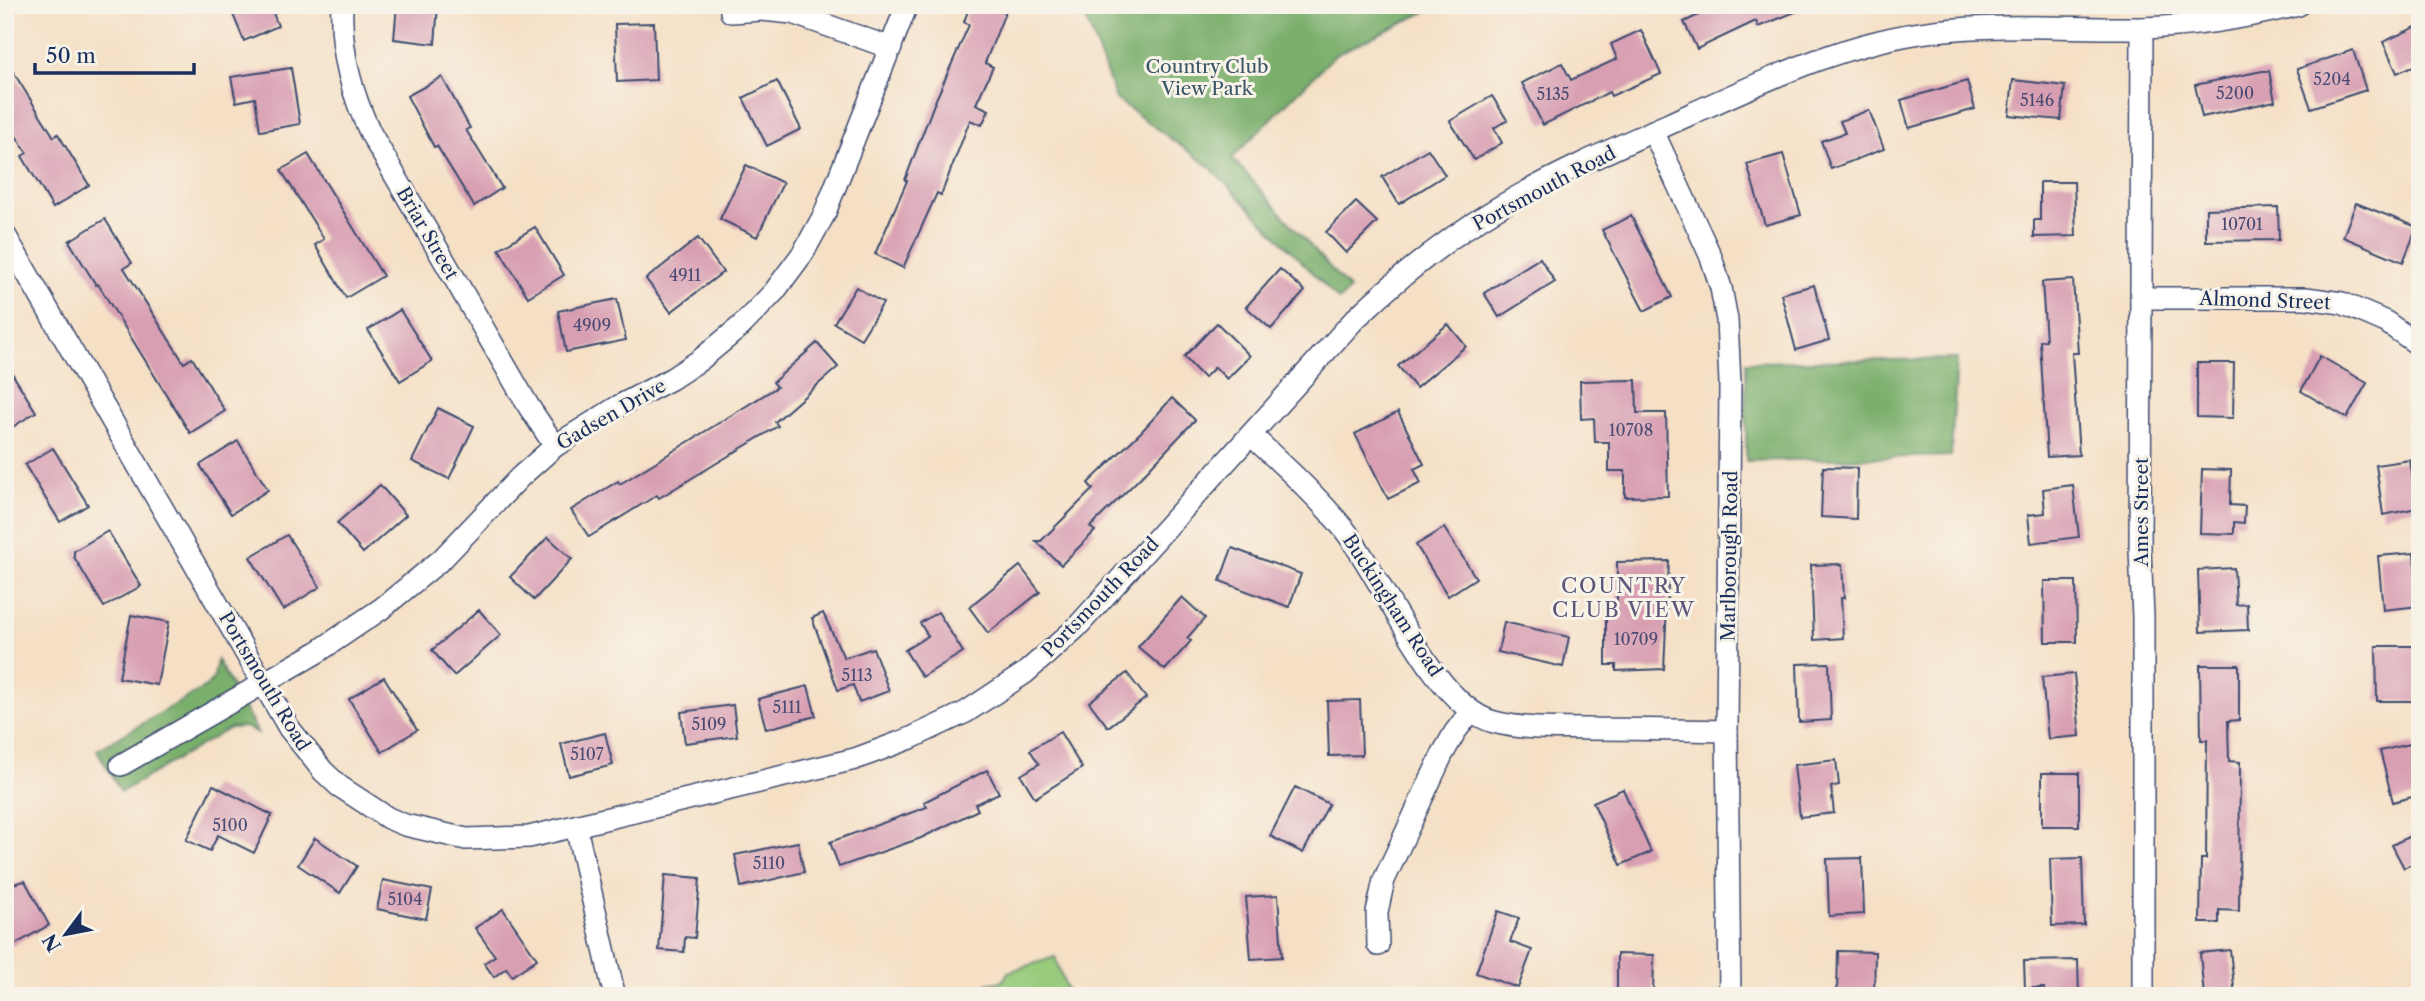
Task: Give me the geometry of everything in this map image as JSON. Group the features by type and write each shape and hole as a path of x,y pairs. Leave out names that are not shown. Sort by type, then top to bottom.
{"street":[{"name":"Briar Street","path":"342,5 341,27 346,67 359,109 371,134 528,407 555,446"},
{"name":"Gadsen Drive","path":"121,765 316,653 381,610 442,559 520,477 555,446 619,406 671,379 741,327 774,292 803,253 824,215 907,5"},
{"name":"Portsmouth Road","path":"5,235 289,728 323,771 339,786 397,822 466,839 529,838 855,759 911,738 966,712 1025,673 1076,628 1354,319 1396,281 1440,247 1500,207 1653,131 1780,73 1881,40 1933,31 1982,27 2141,28 2189,25 2257,16 2298,5"},
{"path":"731,12 762,10 792,13 891,48"},
{"name":"Ames Street","path":"2141,28 2143,996"},
{"name":"Marlborough Road","path":"1653,131 1711,257 1727,320 1730,383 1727,731 1730,996"},
{"name":"Almond Street","path":"2141,298 2306,298 2342,303 2386,322 2420,346"},
{"name":"Buckingham Road","path":"1251,435 1315,497 1345,531 1370,567 1423,656 1454,696 1471,711 1493,722 1550,728 1727,731"},
{"path":"1378,944 1377,912 1384,880 1442,755 1471,711"},
{"path":"576,827 614,993"}],"green space":[{"name":"Country Club View Park","path":"1081,5 1440,5 1336,54 1232,158 1350,290 1339,300 1210,167 1116,99"},
{"path":"1957,359 1951,456 1746,461 1746,362"},
{"path":"217,660 258,733 245,727 230,728 121,792 97,750 207,686 214,677"},
{"path":"1055,957 1067,991 1057,996 989,996 987,984 1003,981 1008,972"}],"building":[{"path":"229,5 270,5 278,26 244,41"},
{"path":"397,5 438,5 435,44 394,39"},
{"path":"970,5 1008,5 985,63 993,67 976,104 989,110 982,125 970,120 941,195 937,193 903,268 875,254 907,181 905,180 934,104 969,25 964,22"},
{"path":"1719,5 1810,6 1758,27 1756,21 1697,49 1684,22"},
{"path":"654,23 656,80 617,82 615,24"},
{"path":"2420,25 2420,63 2397,73 2383,42"},
{"path":"1641,30 1661,74 1611,96 1609,92 1543,125 1522,83 1562,63 1571,80 1617,59 1611,44"},
{"path":"2353,50 2366,90 2311,108 2297,69"},
{"path":"5,59 54,137 58,134 89,185 53,208 22,156 27,153 5,119"},
{"path":"291,68 300,124 260,131 255,98 236,102 231,77"},
{"path":"2269,71 2275,101 2202,117 2195,85"},
{"path":"442,77 470,128 466,130 502,188 474,206 437,146 434,147 407,96"},
{"path":"2013,80 2065,86 2061,120 2009,115"},
{"path":"777,81 801,129 767,146 743,98"},
{"path":"1967,81 1975,109 1909,128 1901,100"},
{"path":"1492,96 1507,120 1494,128 1502,143 1474,160 1450,121"},
{"path":"1869,110 1884,149 1831,169 1821,141 1845,133 1840,121"},
{"path":"1428,149 1445,175 1399,204 1382,177"},
{"path":"308,154 383,276 346,298 315,245 324,239 281,170"},
{"path":"1783,154 1801,215 1765,225 1747,164"},
{"path":"746,165 783,183 757,237 720,219"},
{"path":"2040,182 2074,182 2076,236 2034,237 2034,220 2040,220"},
{"path":"1356,202 1377,222 1346,253 1326,232"},
{"path":"2356,203 2417,227 2403,262 2343,237"},
{"path":"2278,207 2279,240 2206,241 2206,209"},
{"path":"1631,216 1672,297 1644,311 1602,230"},
{"path":"105,219 132,263 124,268 184,363 192,358 225,411 190,433 69,241"},
{"path":"535,227 564,275 528,297 499,249"},
{"path":"698,238 723,272 671,312 646,279"},
{"path":"1540,258 1555,282 1499,317 1484,293"},
{"path":"1280,269 1305,291 1271,329 1246,307"},
{"path":"2073,280 2078,353 2072,353 2079,455 2047,457 2040,341 2046,340 2042,282"},
{"path":"1814,285 1829,340 1796,350 1781,294"},
{"path":"856,287 883,303 861,339 834,323"},
{"path":"617,299 626,340 566,352 558,311"},
{"path":"400,310 432,361 400,381 368,330"},
{"path":"1217,323 1250,356 1227,379 1215,367 1204,378 1184,357"},
{"path":"1448,324 1466,346 1416,388 1398,366"},
{"path":"817,343 838,367 775,422 778,426 589,537 571,510 618,481 620,484 777,387 773,382"},
{"path":"2320,356 2367,383 2347,418 2301,391"},
{"path":"5,362 36,412 5,432"},
{"path":"2197,363 2234,363 2233,418 2197,417"},
{"path":"1636,380 1637,413 1666,413 1668,496 1625,497 1625,471 1609,471 1609,442 1595,442 1594,418 1581,419 1580,381"},
{"path":"1172,398 1195,420 1090,527 1095,531 1061,565 1036,541 1041,541 1093,489 1088,483"},
{"path":"438,408 474,426 449,479 412,461"},
{"path":"1398,412 1424,464 1414,469 1421,483 1388,499 1355,434"},
{"path":"238,441 268,490 231,514 200,465"},
{"path":"53,448 88,505 60,522 25,465"},
{"path":"2410,460 2417,508 2383,515 2376,465"},
{"path":"1823,467 1857,468 1856,519 1821,517"},
{"path":"2202,469 2231,470 2230,505 2245,506 2244,523 2234,522 2234,534 2200,533"},
{"path":"380,485 406,515 363,553 337,523"},
{"path":"2073,485 2079,537 2031,543 2028,515 2045,513 2043,489"},
{"path":"1444,528 1476,578 1448,596 1416,545"},
{"path":"108,531 141,586 104,607 74,557 74,551"},
{"path":"287,535 320,587 283,610 250,557"},
{"path":"548,537 572,559 534,600 510,577"},
{"path":"1232,548 1301,574 1289,607 1220,581"},
{"path":"2414,553 2419,606 2383,610 2378,556"},
{"path":"1669,561 1664,669 1616,671 1616,665 1606,665 1606,614 1617,614 1617,562"},
{"path":"1842,564 1843,638 1814,640 1811,565"},
{"path":"1020,566 1040,592 988,633 969,607"},
{"path":"2234,568 2236,605 2247,604 2248,630 2200,632 2198,570"},
{"path":"2044,581 2076,581 2077,642 2045,642"},
{"path":"1182,597 1205,618 1187,638 1191,641 1165,670 1138,647"},
{"path":"479,610 501,635 454,676 432,650"},
{"path":"938,612 963,652 922,677 905,650 928,636 920,623"},
{"path":"823,613 844,658 873,648 889,691 859,702 853,685 838,690 812,618"},
{"path":"131,615 169,622 157,685 119,678"},
{"path":"1504,622 1569,637 1563,667 1498,652"},
{"path":"2376,646 2417,646 2417,701 2377,701"},
{"path":"1829,663 1831,720 1799,722 1797,664"},
{"path":"2200,665 2239,665 2239,720 2228,721 2229,761 2240,762 2239,911 2219,910 2219,923 2200,923 2201,859 2206,859 2207,740 2201,740"},
{"path":"1127,673 1146,698 1108,727 1089,702"},
{"path":"2074,674 2080,736 2048,739 2042,677"},
{"path":"384,677 417,730 382,752 349,699"},
{"path":"808,686 816,716 766,729 758,699"},
{"path":"1360,700 1362,755 1329,756 1327,701"},
{"path":"733,705 737,736 685,743 681,712"},
{"path":"1060,732 1082,768 1035,798 1021,775 1039,764 1030,750"},
{"path":"605,733 613,765 569,776 561,744"},
{"path":"2414,743 2420,764 2420,795 2393,802 2380,751"},
{"path":"1836,760 1839,785 1831,787 1834,813 1800,817 1794,765"},
{"path":"987,770 999,793 975,804 978,810 921,838 839,867 830,842 927,807 924,802"},
{"path":"2042,773 2079,773 2079,826 2042,826"},
{"path":"213,785 272,815 254,853 218,835 210,851 186,840"},
{"path":"1295,787 1329,804 1303,853 1270,836"},
{"path":"1623,789 1651,852 1621,865 1593,802"},
{"path":"2420,831 2420,860 2404,868 2392,845"},
{"path":"315,838 357,866 340,893 298,865"},
{"path":"798,842 804,872 741,887 735,855"},
{"path":"1862,858 1864,914 1829,916 1827,859"},
{"path":"2082,858 2084,925 2052,926 2050,859"},
{"path":"665,875 700,878 695,938 685,937 684,952 659,950"},
{"path":"383,880 432,890 426,919 377,909"},
{"path":"25,881 49,925 5,950 5,886"},
{"path":"1278,895 1282,957 1251,959 1246,897"},
{"path":"503,909 537,959 512,976 506,968 494,977 484,963 495,956 475,928"},
{"path":"1498,911 1519,918 1510,942 1532,950 1518,988 1476,973"},
{"path":"2230,950 2235,996 2204,996 2200,953"},
{"path":"1838,951 1875,952 1874,996 1837,996"},
{"path":"1617,954 1654,955 1653,996 1617,996"},
{"path":"2078,960 2079,996 2044,996 2044,988 2025,988 2024,961"}],"district":[{"name":"COUNTRY CLUB VIEW","path":"1624,598"}]}
